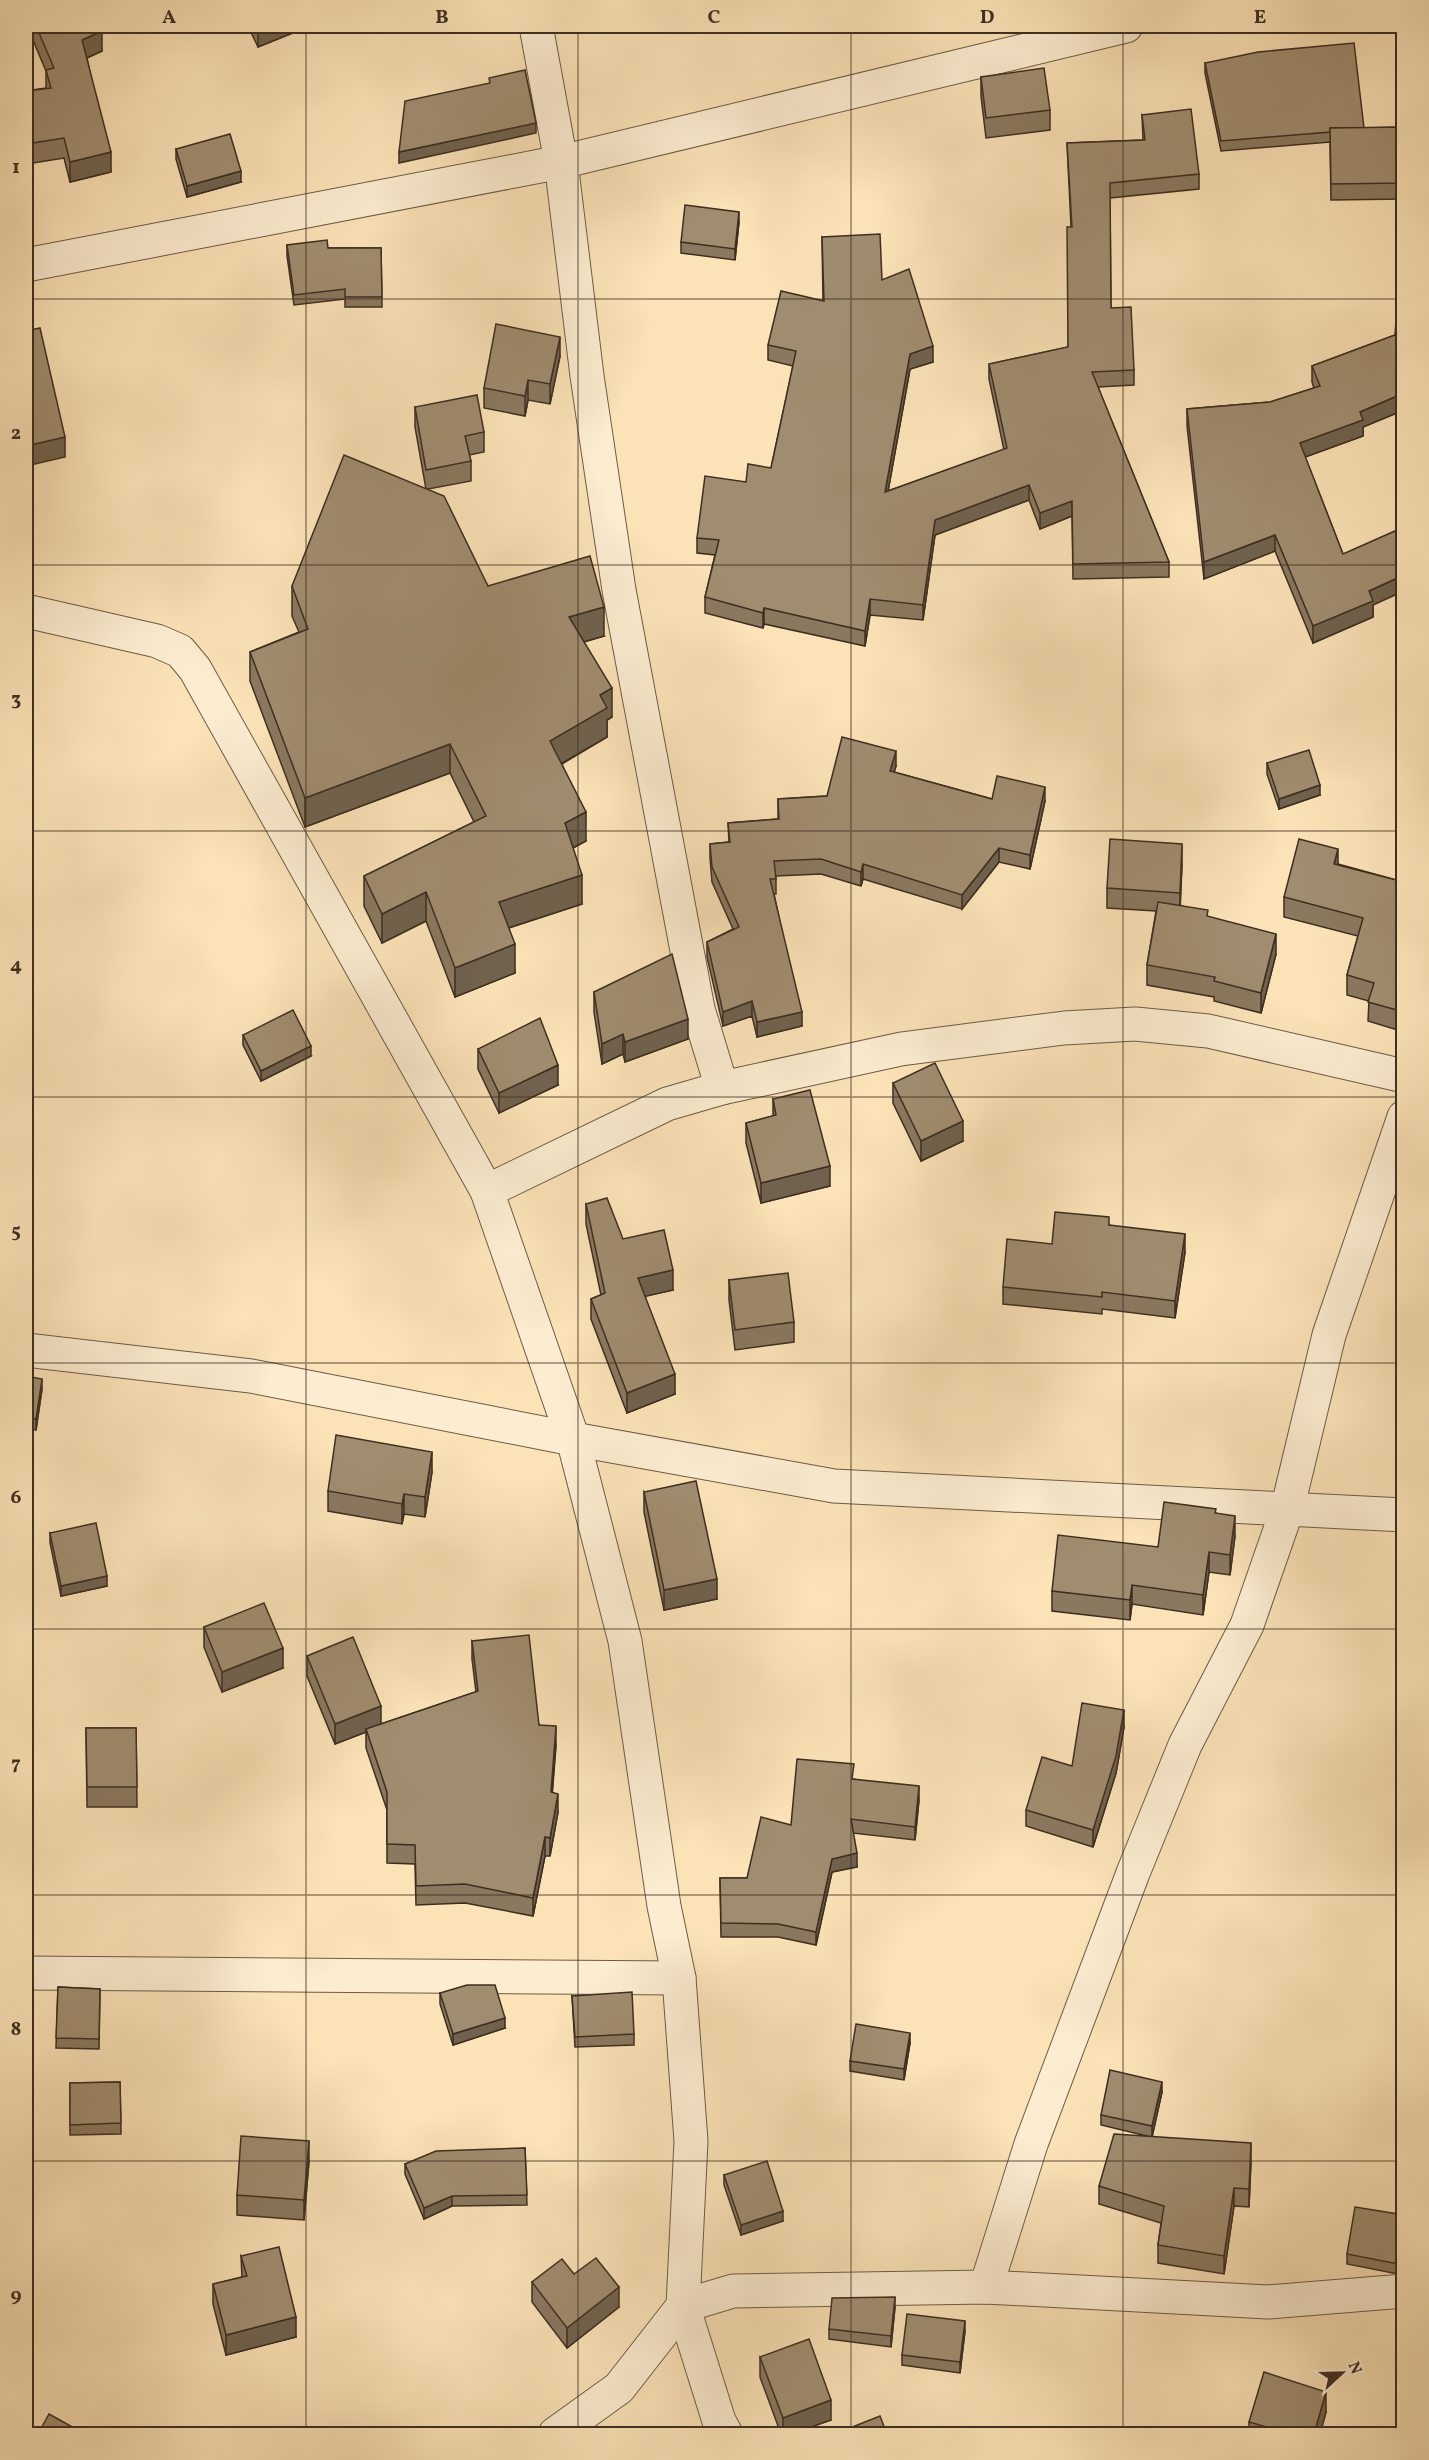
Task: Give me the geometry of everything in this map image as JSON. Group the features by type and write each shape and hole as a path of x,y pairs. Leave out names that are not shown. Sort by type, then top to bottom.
{"street":[{"path":"536,26 561,162 587,376 619,590 698,1009 722,1088"},
{"path":"26,265 561,162 1126,26"},
{"path":"26,611 157,641 180,651 195,669 487,1191 573,1440 625,1641 664,1906 679,1978 691,2141 683,2306 719,2421 726,2434"},
{"path":"487,1191 667,1104 722,1088 901,1049 1064,1028 1135,1024 1208,1031 1404,1076"},
{"path":"986,2287 1032,2144 1100,1957 1185,1745 1247,1625 1287,1510 1329,1335 1404,1117"},
{"path":"26,1350 251,1376 573,1440 834,1486 1404,1515"},
{"path":"26,1973 679,1978"},
{"path":"555,2434 619,2388 683,2306 733,2291 986,2287 1268,2302 1404,2291"}],"building":[{"path":"36,26 99,26 102,31 82,40 111,152 70,162 64,138 26,144 26,91 51,88 46,70 54,68"},
{"path":"255,26 273,26 258,32"},
{"path":"1354,43 1364,128 1330,128 1330,132 1221,141 1205,63 1258,52"},
{"path":"1044,68 1050,110 986,118 981,77"},
{"path":"525,70 536,123 399,152 405,101 490,83 489,78"},
{"path":"1191,109 1199,174 1110,183 1111,308 1131,307 1134,370 1092,372 1169,562 1073,564 1072,501 1040,513 1029,485 935,520 923,605 870,599 865,631 764,608 763,613 705,597 719,540 697,538 705,476 746,482 748,464 771,468 796,351 768,345 781,291 824,301 822,237 880,234 882,280 909,269 933,346 910,354 885,492 1007,448 989,364 1068,347 1067,227 1072,227 1067,143 1145,140 1142,115"},
{"path":"1404,127 1404,183 1331,184 1330,128"},
{"path":"230,134 241,171 187,186 176,149"},
{"path":"685,205 739,212 735,249 681,242"},
{"path":"1404,213 1404,393 1360,412 1363,420 1300,443 1343,554 1404,527 1404,575 1369,591 1373,601 1313,626 1275,535 1204,562 1187,409 1270,402 1320,386 1312,366 1395,335"},
{"path":"327,240 328,248 381,248 382,297 345,297 345,289 294,295 287,245"},
{"path":"496,324 560,337 550,384 528,380 525,396 484,388"},
{"path":"40,328 65,437 26,446 26,331"},
{"path":"477,395 484,432 465,436 471,461 426,470 415,407"},
{"path":"344,455 444,496 488,586 590,556 604,607 569,617 612,688 600,695 607,708 550,741 586,812 565,823 582,875 499,902 515,944 455,968 426,892 382,914 364,876 486,816 450,744 305,798 250,652 308,629 292,586"},
{"path":"842,737 896,751 890,771 992,799 997,776 1045,787 1030,855 999,848 962,895 863,864 861,872 821,859 774,861 776,879 770,879 802,1012 757,1022 752,1001 723,1012 707,942 739,927 712,867 710,844 730,842 728,823 779,819 778,799 827,796"},
{"path":"1309,750 1320,785 1279,799 1267,763"},
{"path":"1110,839 1182,844 1180,893 1107,888"},
{"path":"1299,839 1338,849 1334,864 1404,882 1404,1012 1368,1002 1374,983 1347,975 1363,918 1284,897"},
{"path":"1158,902 1208,910 1207,916 1276,934 1261,993 1214,981 1215,977 1147,965"},
{"path":"672,954 688,1019 625,1042 623,1034 602,1044 594,992"},
{"path":"293,1010 311,1046 261,1071 243,1035"},
{"path":"540,1018 558,1065 499,1093 478,1049"},
{"path":"935,1063 963,1121 921,1141 893,1083"},
{"path":"810,1090 830,1166 761,1183 746,1123 776,1115 773,1099"},
{"path":"607,1198 623,1239 664,1230 673,1270 638,1278 675,1374 627,1393 591,1299 605,1293 586,1204"},
{"path":"1055,1212 1109,1217 1109,1225 1185,1234 1175,1301 1102,1292 1102,1297 1003,1287 1007,1239 1052,1244"},
{"path":"788,1273 794,1322 735,1330 729,1280"},
{"path":"26,1376 42,1379 36,1419 26,1418"},
{"path":"336,1435 432,1452 425,1497 404,1494 402,1504 328,1491"},
{"path":"696,1481 717,1579 664,1590 644,1492"},
{"path":"1164,1502 1216,1509 1215,1513 1235,1516 1230,1555 1209,1552 1203,1595 1132,1585 1130,1600 1052,1591 1058,1535 1158,1547"},
{"path":"96,1523 107,1576 61,1586 50,1533"},
{"path":"264,1603 283,1648 222,1672 204,1627"},
{"path":"529,1635 539,1725 556,1726 551,1792 558,1794 550,1838 545,1837 533,1898 465,1884 416,1886 415,1845 387,1844 387,1792 366,1729 478,1691 472,1641"},
{"path":"353,1637 381,1706 335,1724 307,1656"},
{"path":"1082,1703 1124,1710 1116,1756 1093,1830 1026,1810 1042,1757 1072,1766"},
{"path":"86,1728 136,1728 137,1787 87,1787"},
{"path":"797,1759 854,1764 852,1779 919,1786 915,1827 851,1819 857,1853 832,1859 816,1932 778,1924 721,1923 720,1878 747,1878 761,1817 791,1825"},
{"path":"467,1985 495,1985 505,2018 453,2034 440,1993"},
{"path":"58,1987 100,1989 99,2039 56,2038"},
{"path":"632,1992 634,2034 575,2037 572,1996"},
{"path":"856,2024 910,2033 904,2069 850,2061"},
{"path":"1110,2070 1162,2082 1152,2126 1101,2115"},
{"path":"120,2082 121,2123 70,2125 70,2083"},
{"path":"1114,2134 1251,2143 1249,2189 1234,2188 1224,2256 1158,2245 1164,2206 1099,2186"},
{"path":"241,2136 309,2141 304,2200 237,2195"},
{"path":"525,2148 527,2195 452,2196 424,2208 405,2164 436,2151"},
{"path":"767,2161 783,2211 741,2225 724,2175"},
{"path":"1355,2207 1404,2215 1404,2262 1393,2263 1347,2254"},
{"path":"279,2247 296,2317 226,2335 213,2284 247,2276 241,2256"},
{"path":"596,2258 619,2287 567,2328 532,2282 562,2259 574,2274"},
{"path":"895,2297 891,2336 829,2329 832,2298"},
{"path":"907,2314 965,2321 960,2362 902,2355"},
{"path":"809,2339 831,2400 783,2418 760,2357"},
{"path":"1264,2372 1326,2392 1314,2434 1291,2434 1249,2422"},
{"path":"49,2414 85,2434 38,2434"},
{"path":"880,2416 887,2434 841,2434 840,2432"}]}
